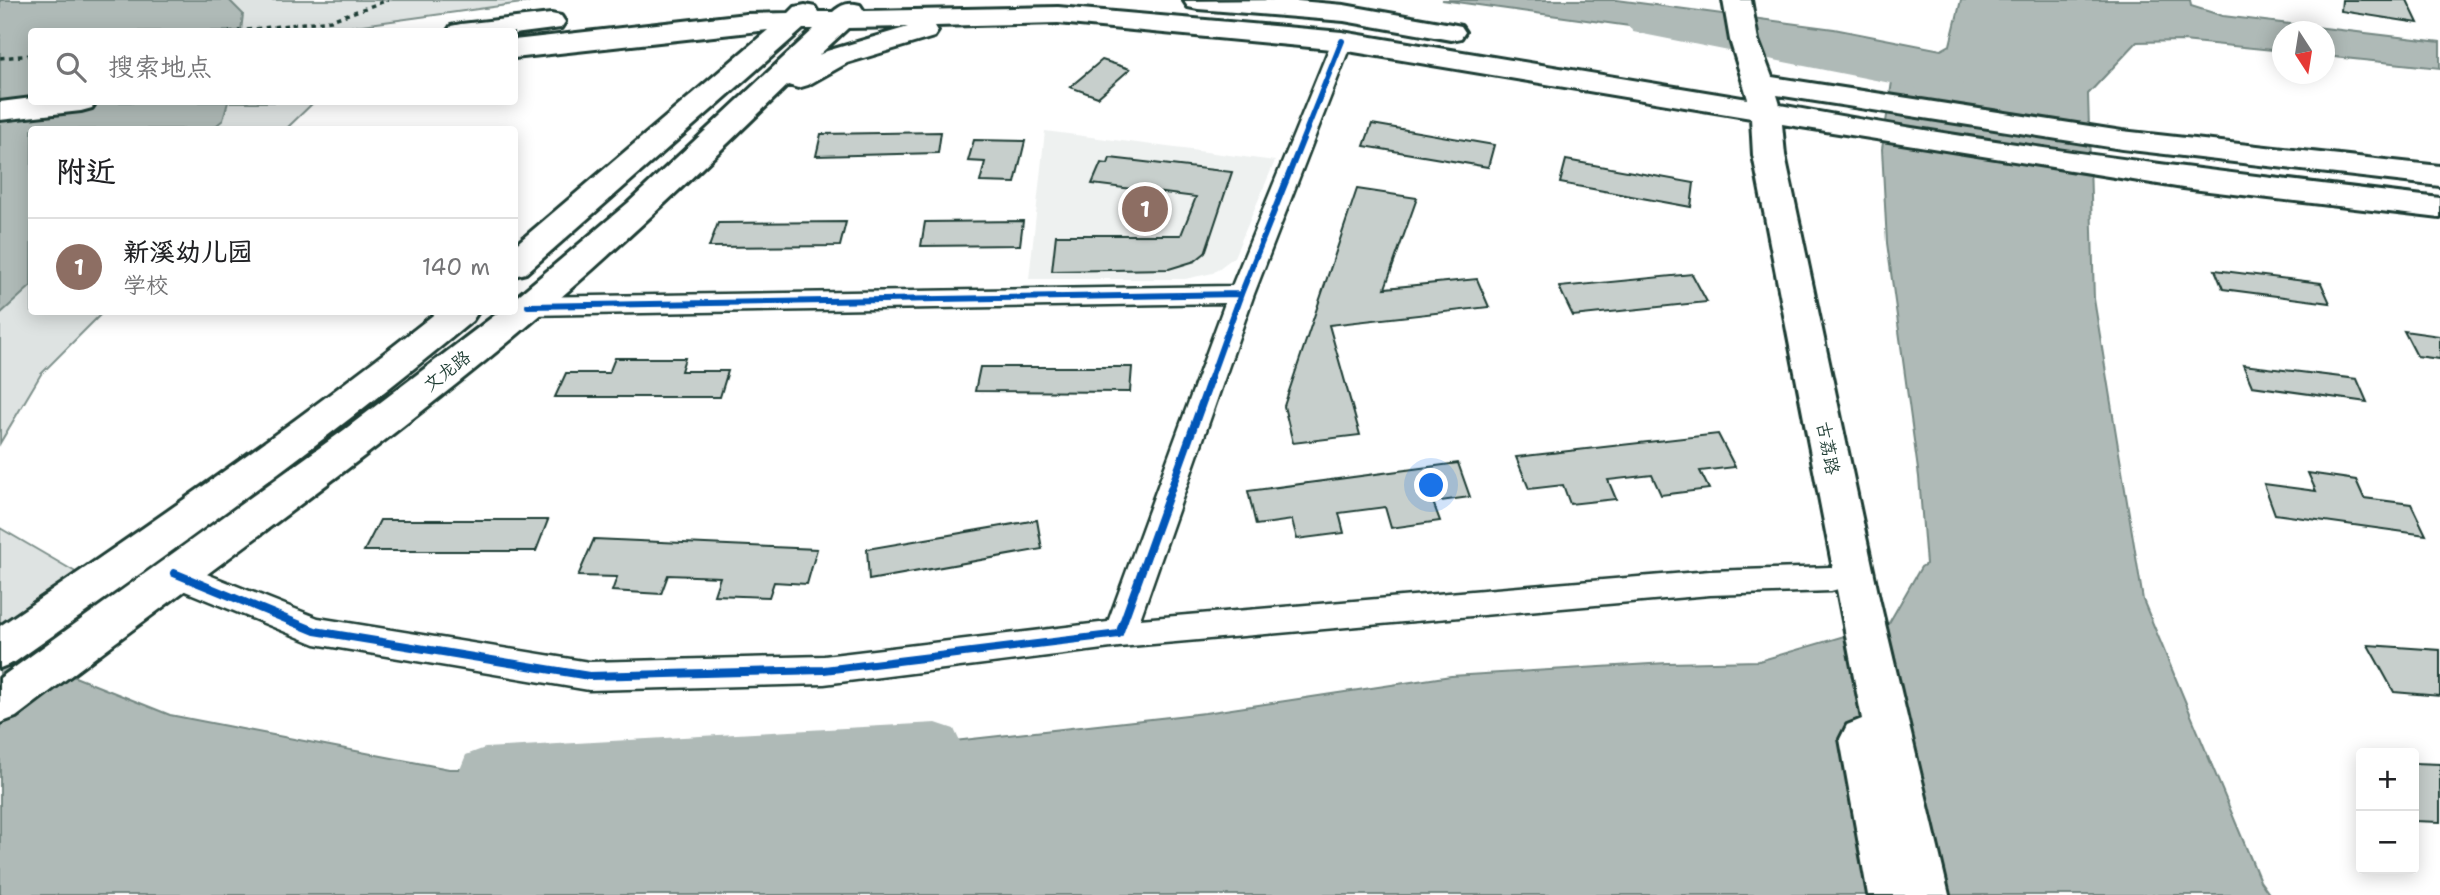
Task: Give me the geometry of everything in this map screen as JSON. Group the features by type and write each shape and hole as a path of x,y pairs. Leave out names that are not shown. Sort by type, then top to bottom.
{"main road":[{"path":"497,28 744,0"},
{"path":"1186,0 1344,13 1748,95 1838,125 2108,152 2440,176"},
{"name":"古荔路","path":"1718,0 1748,95"},
{"name":"古荔路","path":"1737,0 1744,40 1748,95 1842,592 1894,895"},
{"path":"639,12 693,2"},
{"path":"518,49 746,22 796,20 841,6 1121,20 1342,41 1657,91 1861,101 2108,152 2183,178 2440,208"},
{"name":"文龙路","path":"518,314 635,214 747,108 841,6"},
{"path":"518,262 698,108 796,20"},
{"path":"747,108 837,57 914,32 1011,22 1121,20"},
{"path":"518,49 668,36 709,40 716,44 726,60 720,77 698,108"},
{"path":"0,86 28,83"},
{"path":"0,111 54,105"},
{"name":"文龙路","path":"0,703 85,614 170,532 354,398 456,315"},
{"name":"文龙路","path":"0,649 174,573 333,461 517,315"},
{"name":"古荔路","path":"1842,592 1924,895"}],"street":[{"path":"1119,634 1241,294 1342,41"},
{"path":"528,306 1241,294"},
{"path":"174,573 315,631 589,676 824,670 1119,634 1710,583 1842,592"}],"path":[{"path":"260,28 331,20 388,0"},
{"path":"0,58 28,55"}],"shaded area":[{"path":"0,0 544,0 341,28 28,28"},
{"path":"0,0 229,0 243,14 241,28 28,28 28,105 227,105 223,120 216,126 28,126 28,289 0,314"},
{"path":"1442,0 1617,0 1834,29 1941,50 1950,45 1961,0 2190,0 2191,6 2223,16 2272,22 2272,50 2183,41 2137,42 2088,94 2094,299 2143,600 2260,881 2270,895 0,895 0,647 170,715 449,769 703,769 1205,713 1451,676 1667,663 1759,661 1889,623 1921,567 1926,564 1919,477 1887,243 1882,149 1893,75 1845,56"},
{"path":"2335,29 2440,42 2440,68 2335,57"},
{"path":"206,105 311,105 289,126 33,126"},
{"path":"28,127 28,315 100,315 41,374 0,443 0,130"},
{"path":"1045,131 1275,161 1234,257 1213,273 1185,279 1029,279"},
{"path":"0,528 79,574 0,631"}],"building":[{"path":"2342,0 2407,0 2418,23 2341,11"},
{"path":"1102,60 1130,69 1098,97 1070,87"},
{"path":"1372,124 1494,145 1488,167 1364,146"},
{"path":"941,132 938,153 816,156 821,134"},
{"path":"974,140 1025,141 1015,183 980,182 985,162 968,161"},
{"path":"1110,158 1232,172 1205,253 1195,261 1169,269 1052,271 1056,235 1181,235 1196,197 1092,184 1101,163 1108,164"},
{"path":"1566,160 1694,183 1691,207 1560,183"},
{"path":"1357,189 1417,198 1385,288 1477,279 1489,307 1329,325 1360,435 1293,443 1284,406"},
{"path":"1023,221 1020,245 921,246 925,222"},
{"path":"846,222 840,246 709,247 718,223"},
{"path":"2215,270 2321,283 2330,303 2223,289"},
{"path":"1692,274 1707,302 1573,316 1559,287"},
{"path":"2404,331 2440,336 2440,359 2417,356"},
{"path":"615,358 685,358 681,371 728,371 720,397 555,397 566,373 609,373"},
{"path":"2243,365 2357,379 2367,402 2252,386"},
{"path":"980,367 1132,367 1130,392 975,391"},
{"path":"1718,434 1735,467 1700,471 1709,489 1661,495 1652,475 1608,480 1616,499 1570,504 1563,485 1529,489 1516,457"},
{"path":"1458,463 1470,497 1433,502 1440,521 1391,528 1385,507 1339,513 1344,533 1297,539 1292,520 1256,525 1248,491"},
{"path":"2308,473 2356,480 2364,498 2411,504 2426,535 2275,514 2264,484 2316,491"},
{"path":"380,520 548,520 536,551 364,551"},
{"path":"1037,520 1042,549 869,580 867,549"},
{"path":"594,539 817,549 807,584 774,582 769,597 714,595 720,577 668,575 661,594 612,591 617,577 578,576"},
{"path":"2368,645 2440,650 2440,696 2394,692"},
{"path":"2419,763 2440,764 2440,822 2419,821"}],"waterway":[{"path":"1644,25 1946,84"},
{"path":"485,772 936,746"}],"cycle path":[{"path":"528,306 1241,294 1342,41"},
{"path":"174,573 315,631 589,676 824,670 1119,634 1241,294"}],"place":[{"name":"新溪幼儿园","path":"1145,209"}]}
